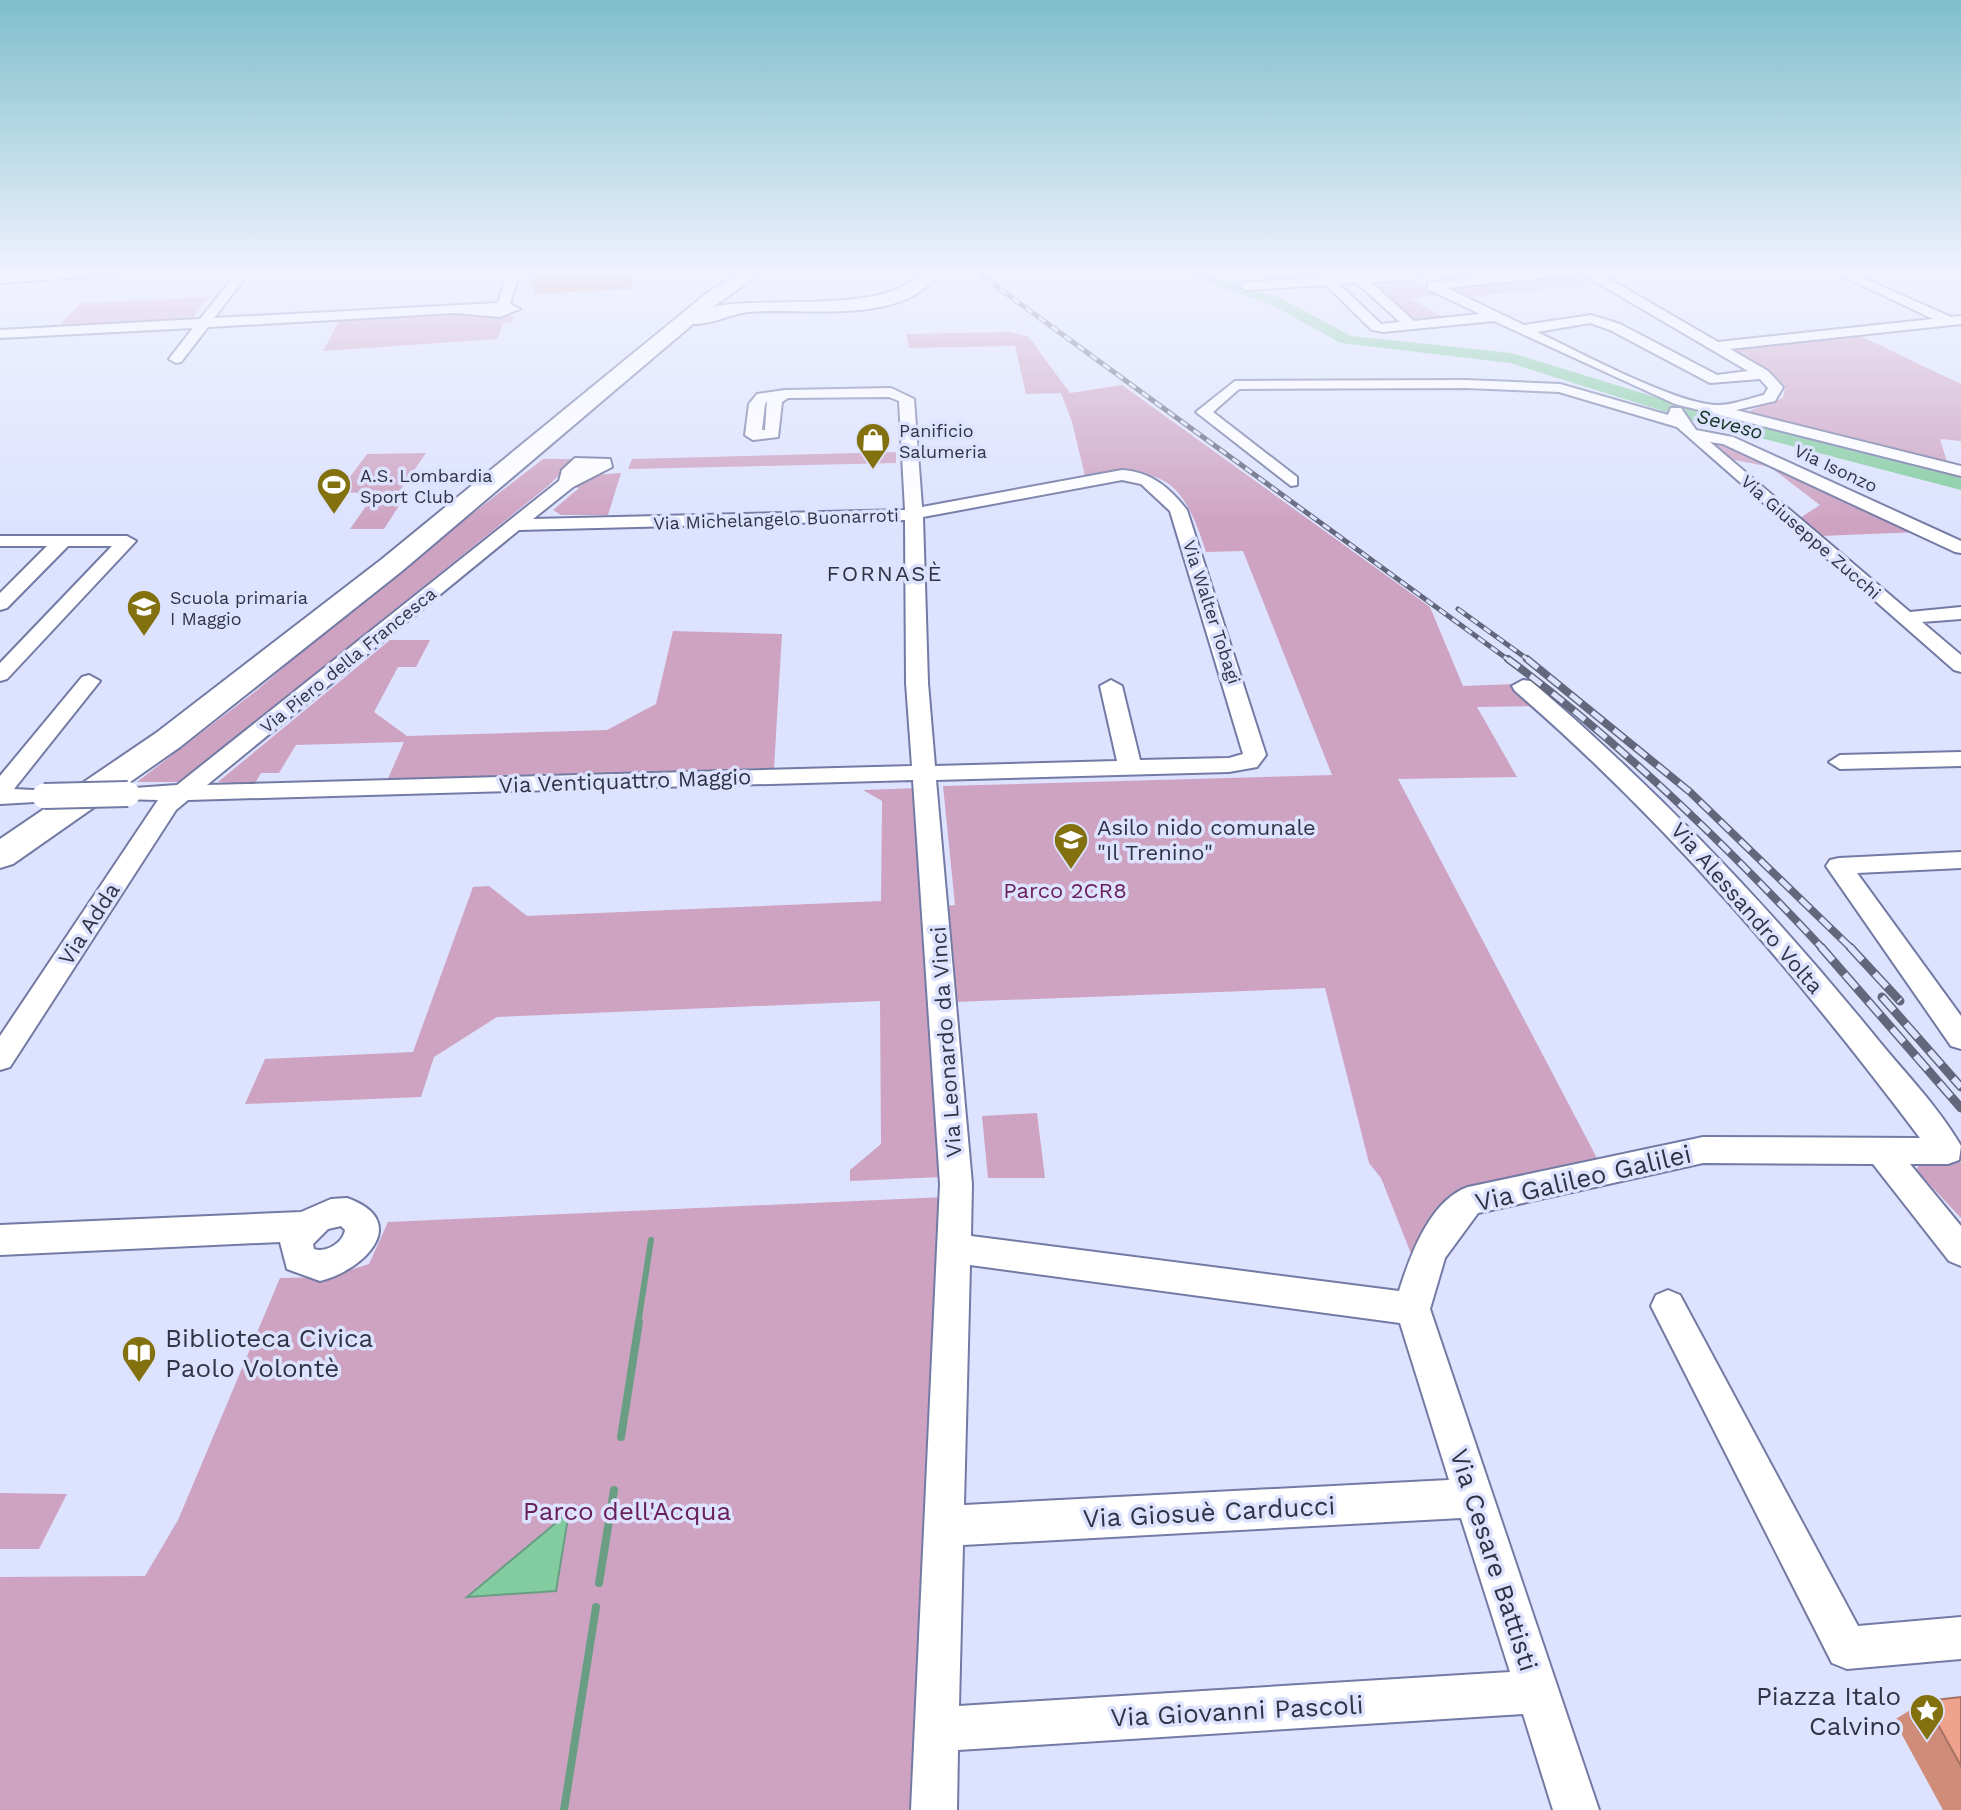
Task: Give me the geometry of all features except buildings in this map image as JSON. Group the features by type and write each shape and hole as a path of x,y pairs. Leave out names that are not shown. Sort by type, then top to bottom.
{"highway":[{"path":"0,839 149,735 297,621 629,354"},
{"path":"0,856 168,740 435,530 644,354"},
{"path":"0,870 145,766 168,740"}],"street":[{"path":"176,359 179,354"},
{"path":"1565,354 1684,420"},
{"path":"1667,354 1715,380 1763,374"},
{"path":"1597,398 1639,429 1721,413 1770,398 1776,391 1773,382 1730,354"},
{"path":"1291,481 1204,412 1235,385 1512,385 1560,388 1684,420 1746,405"},
{"name":"Via Leonardo da Vinci","path":"785,394 902,395 906,399 910,492 914,514 915,637 956,1184 934,1810"},
{"path":"1746,405 1755,421"},
{"path":"1721,413 1961,471"},
{"name":"Via Isonzo","path":"1684,420 1961,548"},
{"name":"Via Giuseppe Zucchi","path":"1684,420 1961,666"},
{"name":"Via Michelangelo Buonarroti","path":"512,525 914,514 1122,475 1141,476"},
{"name":"Via Walter Tobagi","path":"1141,476 1156,484 1178,510 1235,681 1255,755 1249,762"},
{"name":"Via Piero della Francesca","path":"182,793 567,483"},
{"name":"Via Michelangelo Buonarroti","path":"910,492 1039,490"},
{"path":"0,604 64,540"},
{"path":"0,541 127,541 0,675"},
{"path":"1905,618 1961,613"},
{"path":"0,791 89,681"},
{"path":"1111,686 1130,768"},
{"name":"Via Alessandro Volta","path":"1523,686 1601,750 1700,850 1767,925 1948,1151"},
{"path":"1840,762 1961,759"},
{"name":"Via Ventiquattro Maggio","path":"0,797 1130,768 1249,762"},
{"name":"Via Adda","path":"0,1059 167,805 182,793"},
{"path":"1961,860 1839,866 1961,1038"},
{"name":"Via Galileo Galilei","path":"1413,1309 1417,1281 1450,1218 1468,1201 1703,1150 1948,1151"},
{"path":"1882,1152 1961,1251"},
{"path":"0,1240 307,1226"},
{"path":"954,1248 1413,1309"},
{"path":"1668,1306 1847,1648 1961,1638"},
{"name":"Via Cesare Battisti","path":"1413,1309 1576,1810"},
{"name":"Via Giosuè Carducci","path":"944,1526 1474,1498"},
{"name":"Via Giovanni Pascoli","path":"937,1729 1537,1692"}],"green space":[{"name":"Parco 2CR8","path":"1017,354 1042,354 1070,393 1122,385 1430,607 1463,686 1514,684 1538,706 1477,707 1517,777 1398,779 1599,1162 1478,1188 1412,1256 1381,1178 1369,1163 1325,988 955,1002 946,906 955,905 943,786 1332,775 1243,551 1206,552 1188,507 1165,482 1133,473 1085,476 1072,422 1061,393 1026,394"},
{"path":"1740,354 1899,354 1961,384 1961,441 1940,439 1948,465 1763,419 1751,410 1783,398 1785,386 1773,374"},
{"path":"1714,442 1723,443 1919,532 1821,536 1800,518 1820,505 1770,467 1730,459"},
{"path":"896,452 896,463 628,469 632,459"},
{"path":"426,453 399,492 338,493 367,454"},
{"path":"543,459 576,459 548,486 181,782 137,782 256,691 384,582"},
{"path":"621,473 608,515 561,515 553,510 579,488 572,486 594,475"},
{"path":"404,498 384,529 350,529 371,499"},
{"path":"673,631 782,634 774,768 387,781 404,742 296,745 279,773 261,773 254,785 218,782 390,640 430,640 416,667 398,667 374,712 407,736 607,730 656,704"},
{"path":"919,788 942,1177 850,1181 850,1170 881,1144 880,1001 497,1017 434,1057 421,1097 245,1104 265,1059 413,1052 473,887 489,886 527,916 881,901 882,801 863,790"},
{"path":"1037,1113 1045,1178 988,1178 982,1116"},
{"path":"1922,1161 1961,1162 1961,1218 1916,1170"},
{"name":"Parco dell'Acqua","path":"945,1197 918,1810 0,1810 0,1577 145,1576 178,1520 280,1278 328,1277 369,1264 388,1222"},
{"path":"0,1493 67,1494 39,1549 0,1549"}],"shaded area":[{"path":"569,1512 556,1591 467,1597"}],"waterway":[{"name":"Seveso","path":"1480,354 1512,358 1701,417 1961,484"},
{"path":"638,1324 651,1240"},
{"path":"621,1437 639,1322"},
{"path":"599,1583 614,1490"},
{"path":"564,1810 596,1607"}],"railway":[{"path":"1090,354 1510,661"},
{"path":"1458,609 1530,661"},
{"path":"1508,659 1632,760 1749,872 1823,949"},
{"path":"1527,659 1690,792 1851,948"},
{"path":"1821,947 1961,1108"},
{"path":"1851,948 1900,1001"},
{"path":"1882,997 1961,1087"}],"place":[{"name":"Panificio Salumeria","path":"873,471"},
{"name":"A.S. Lombardia Sport Club","path":"334,516"},
{"name":"Scuola primaria I Maggio","path":"144,638"},
{"name":"Asilo nido comunale \"Il Trenino\"","path":"1071,871"},
{"name":"Biblioteca Civica Paolo Volontè","path":"139,1384"},
{"name":"Piazza Italo Calvino","path":"1927,1742"}],"district":[{"name":"FORNASÈ","path":"885,573"}]}
